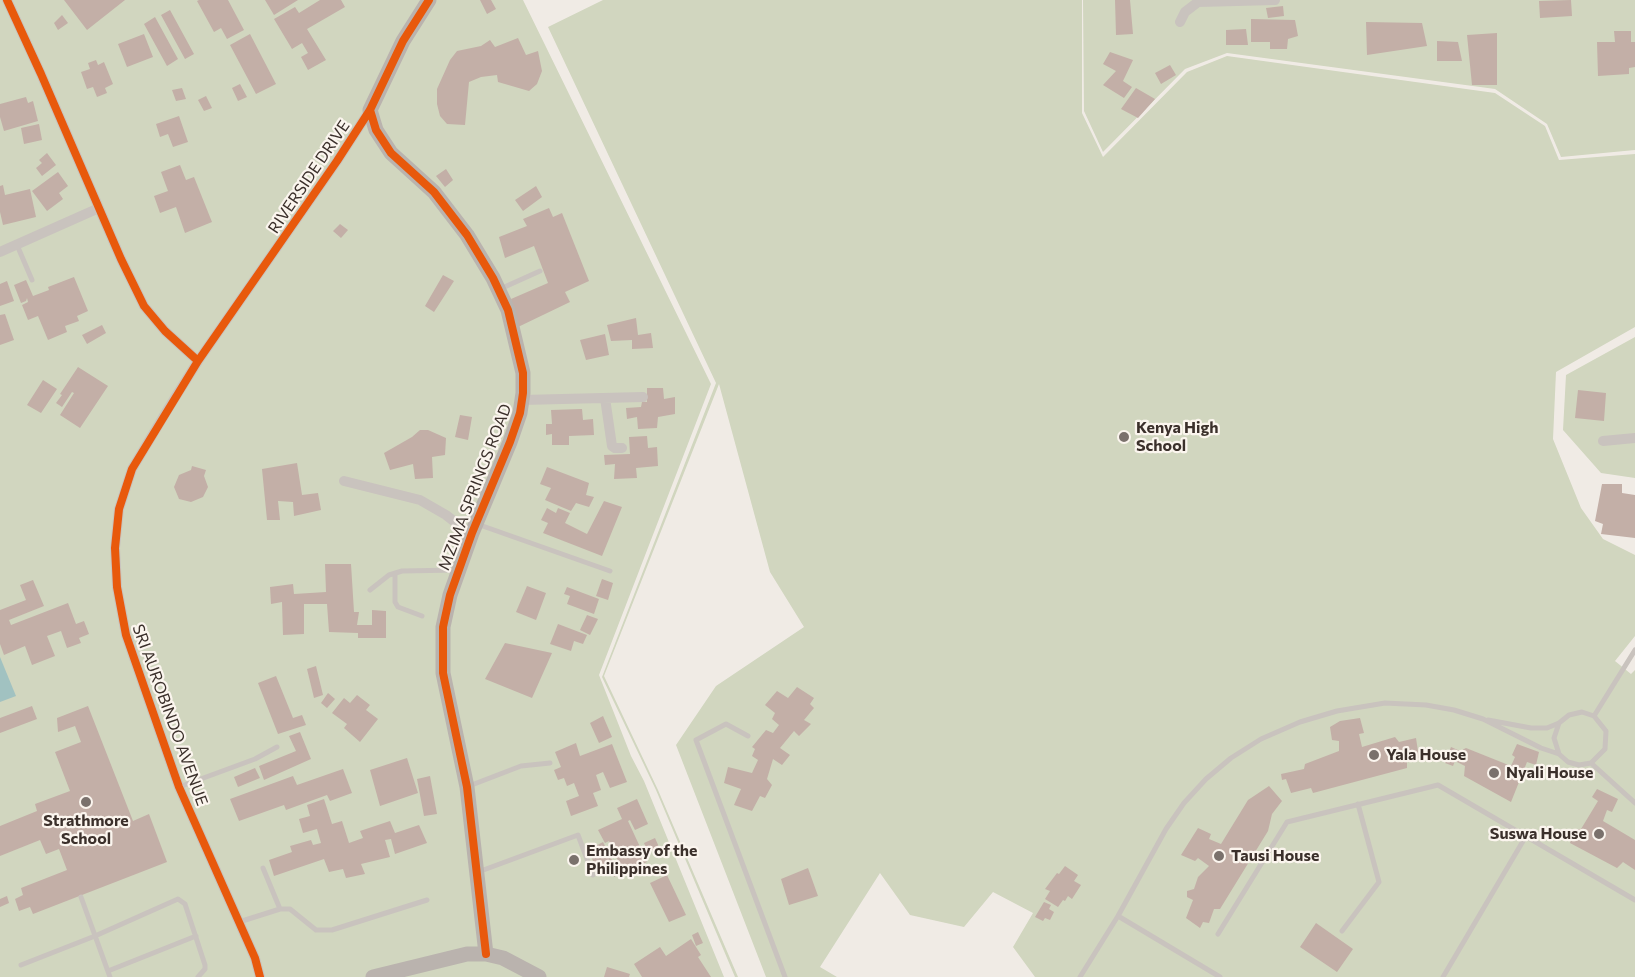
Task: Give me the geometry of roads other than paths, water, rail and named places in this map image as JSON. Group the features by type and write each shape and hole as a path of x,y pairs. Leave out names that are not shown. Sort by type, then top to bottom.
{"street":[{"path":"7,0 144,306 165,331 198,361"},
{"name":"RIVERSIDE DRIVE","path":"198,361 370,110 403,41 429,0"},
{"path":"1180,22 1185,12 1198,2 1275,0"},
{"name":"MZIMA SPRINGS ROAD","path":"370,110 376,130 391,153 434,192 467,235 493,278 508,310 523,373 520,413 473,531 450,596 443,627 443,673 467,787 486,954"},
{"path":"0,252 99,208"},
{"name":"SRI AUROBINDO AVENUE","path":"198,361 132,468 119,509 116,548 117,586 126,635 179,787 255,958 260,977"},
{"path":"522,400 643,397"},
{"path":"605,398 612,446 622,448"},
{"path":"1603,441 1635,438"},
{"path":"344,481 420,500 473,531"},
{"path":"374,977 467,954 486,954 503,958 539,977"}],"lane":[{"path":"17,244 32,280"},
{"path":"499,290 540,271"},
{"path":"473,531 610,571"},
{"path":"370,590 389,575 402,571 459,570"},
{"path":"396,573 395,602 398,607 422,616"},
{"path":"1594,716 1635,650"},
{"path":"1080,977 1118,916 1166,829 1184,803 1206,778 1231,758 1261,739 1300,722 1337,711 1385,703 1426,705 1454,710 1483,720 1541,748 1559,753"},
{"path":"1483,720 1531,728 1547,728 1559,723 1569,715 1582,712 1594,716 1606,731 1605,749 1591,763 1579,765 1568,762 1559,753 1554,738 1559,723"},
{"path":"748,736 726,723 696,740 785,977"},
{"path":"179,787 243,764 277,747"},
{"path":"467,787 521,766 550,763"},
{"path":"1591,763 1635,803"},
{"path":"1218,934 1287,822 1438,785 1635,900"},
{"path":"1342,931 1379,882 1358,804"},
{"path":"477,873 578,835 593,875"},
{"path":"1443,977 1526,836"},
{"path":"263,868 280,909"},
{"path":"81,897 109,974 196,936"},
{"path":"21,965 95,936 178,899 185,904 206,965 198,977"},
{"path":"239,922 280,909 290,909 316,930 332,930 427,900"},
{"path":"1118,916 1220,977"}],"water":[{"path":"0,657 16,696 0,702"}],"place":[{"name":"Kenya High School","path":"1124,437"},
{"name":"Yala House","path":"1374,755"},
{"name":"Nyali House","path":"1494,773"},
{"name":"Strathmore School","path":"86,802"},
{"name":"Suswa House","path":"1599,834"},
{"name":"Tausi House","path":"1219,856"},
{"name":"Embassy of the Philippines","path":"574,860"}]}
